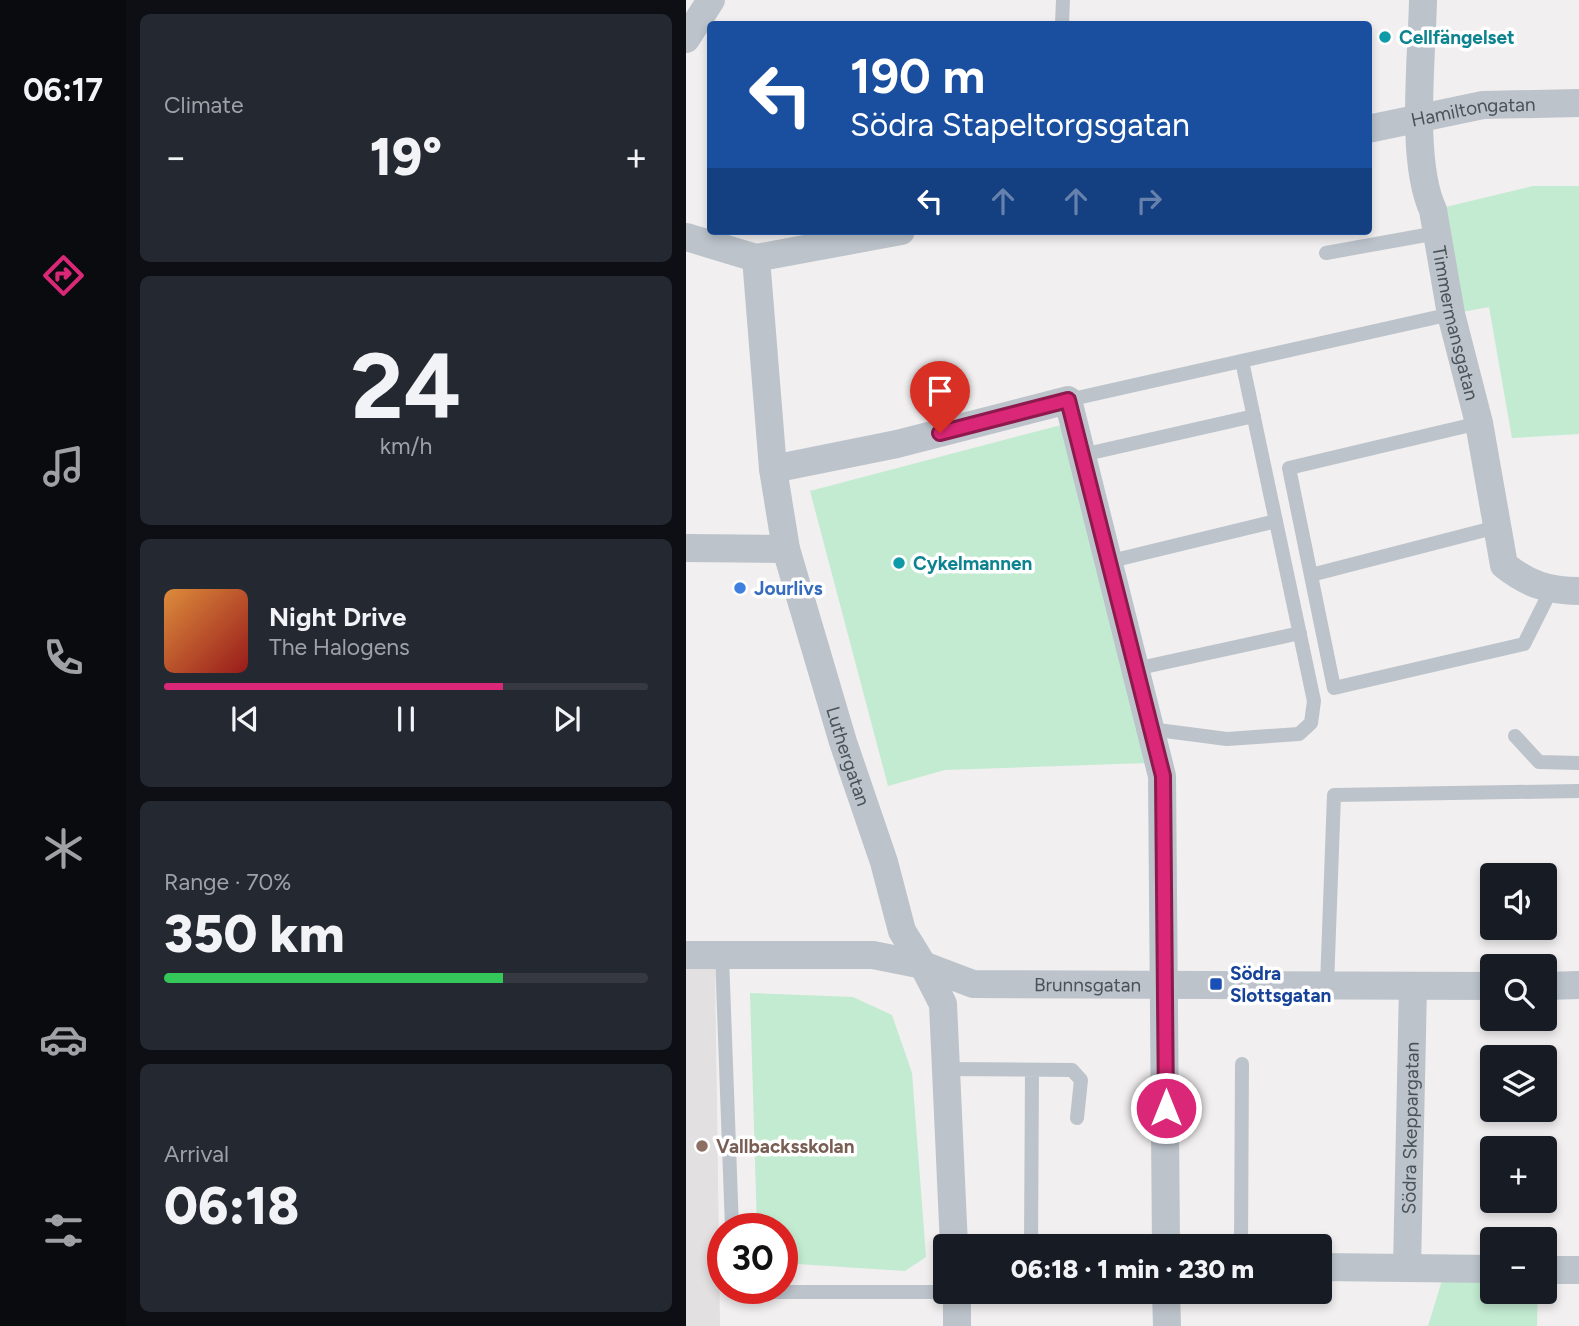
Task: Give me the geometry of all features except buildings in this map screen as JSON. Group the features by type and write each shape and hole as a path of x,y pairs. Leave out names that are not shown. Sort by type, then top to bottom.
{"street":[{"path":"687,36 711,0"},
{"name":"Timmermansgatan","path":"1423,0 1419,141 1426,195 1433,210 1451,314 1479,423 1504,565 1527,583 1565,591"},
{"name":"Hamiltongatan","path":"1372,128 1483,105 1579,103"},
{"path":"686,237 756,258 880,235"},
{"name":"Luthergatan","path":"756,258 773,469 786,548 843,742 884,862 902,932 943,1004 953,1234"},
{"path":"773,469 897,444 1068,400 1163,776 1166,1234"},
{"path":"686,548 786,548"},
{"name":"Brunnsgatan","path":"686,955 873,956 923,965 973,984 1480,986"},
{"path":"1557,986 1579,985"},
{"name":"Södra Skeppargatan","path":"1407,1268 1413,986"},
{"path":"1332,1267 1480,1269"},
{"path":"1557,1270 1579,1270"},
{"path":"957,1304 957,1326"},
{"path":"1166,1304 1167,1326"}],"lane":[{"path":"1062,21 1063,0"},
{"path":"1326,253 1437,233"},
{"path":"1068,400 1451,314"},
{"path":"1150,729 1227,739 1298,734 1311,723 1314,701 1242,361"},
{"path":"1082,455 1254,416"},
{"path":"1479,423 1289,468 1334,688 1524,644 1565,591"},
{"path":"1107,562 1276,521"},
{"path":"1311,575 1497,527"},
{"path":"1135,669 1300,634"},
{"path":"1515,736 1539,762 1579,763"},
{"path":"1327,985 1334,795 1579,791"},
{"path":"722,956 731,1213"},
{"path":"1241,1234 1242,1064"},
{"path":"946,1069 1072,1070 1081,1080 1077,1118"},
{"path":"1031,1234 1032,1070"},
{"path":"798,1292 933,1292"}],"shaded area":[{"name":"Vallbacksskolan","path":"686,965 715,965 718,1213 707,1213 707,1304 720,1304 720,1326 686,1326"}],"green space":[{"path":"1533,186 1579,186 1579,434 1512,438 1489,307 1451,314 1433,210"},
{"path":"1065,424 1147,763 945,770 888,786 810,491"},
{"path":"750,993 853,997 892,1015 912,1073 926,1257 905,1271 798,1264 798,1213 757,1213"},
{"path":"1480,1275 1480,1304 1538,1304 1537,1326 1428,1326 1443,1277"}],"place":[{"name":"Cellfängelset","path":"1385,37"},
{"name":"Cykelmannen","path":"899,563"},
{"name":"Jourlivs","path":"740,588"},
{"name":"Södra Slottsgatan","path":"1216,984"},
{"name":"Vallbacksskolan","path":"702,1146"}],"route":[{"path":"940,433 1068,400 1163,776 1166,1108"}]}
